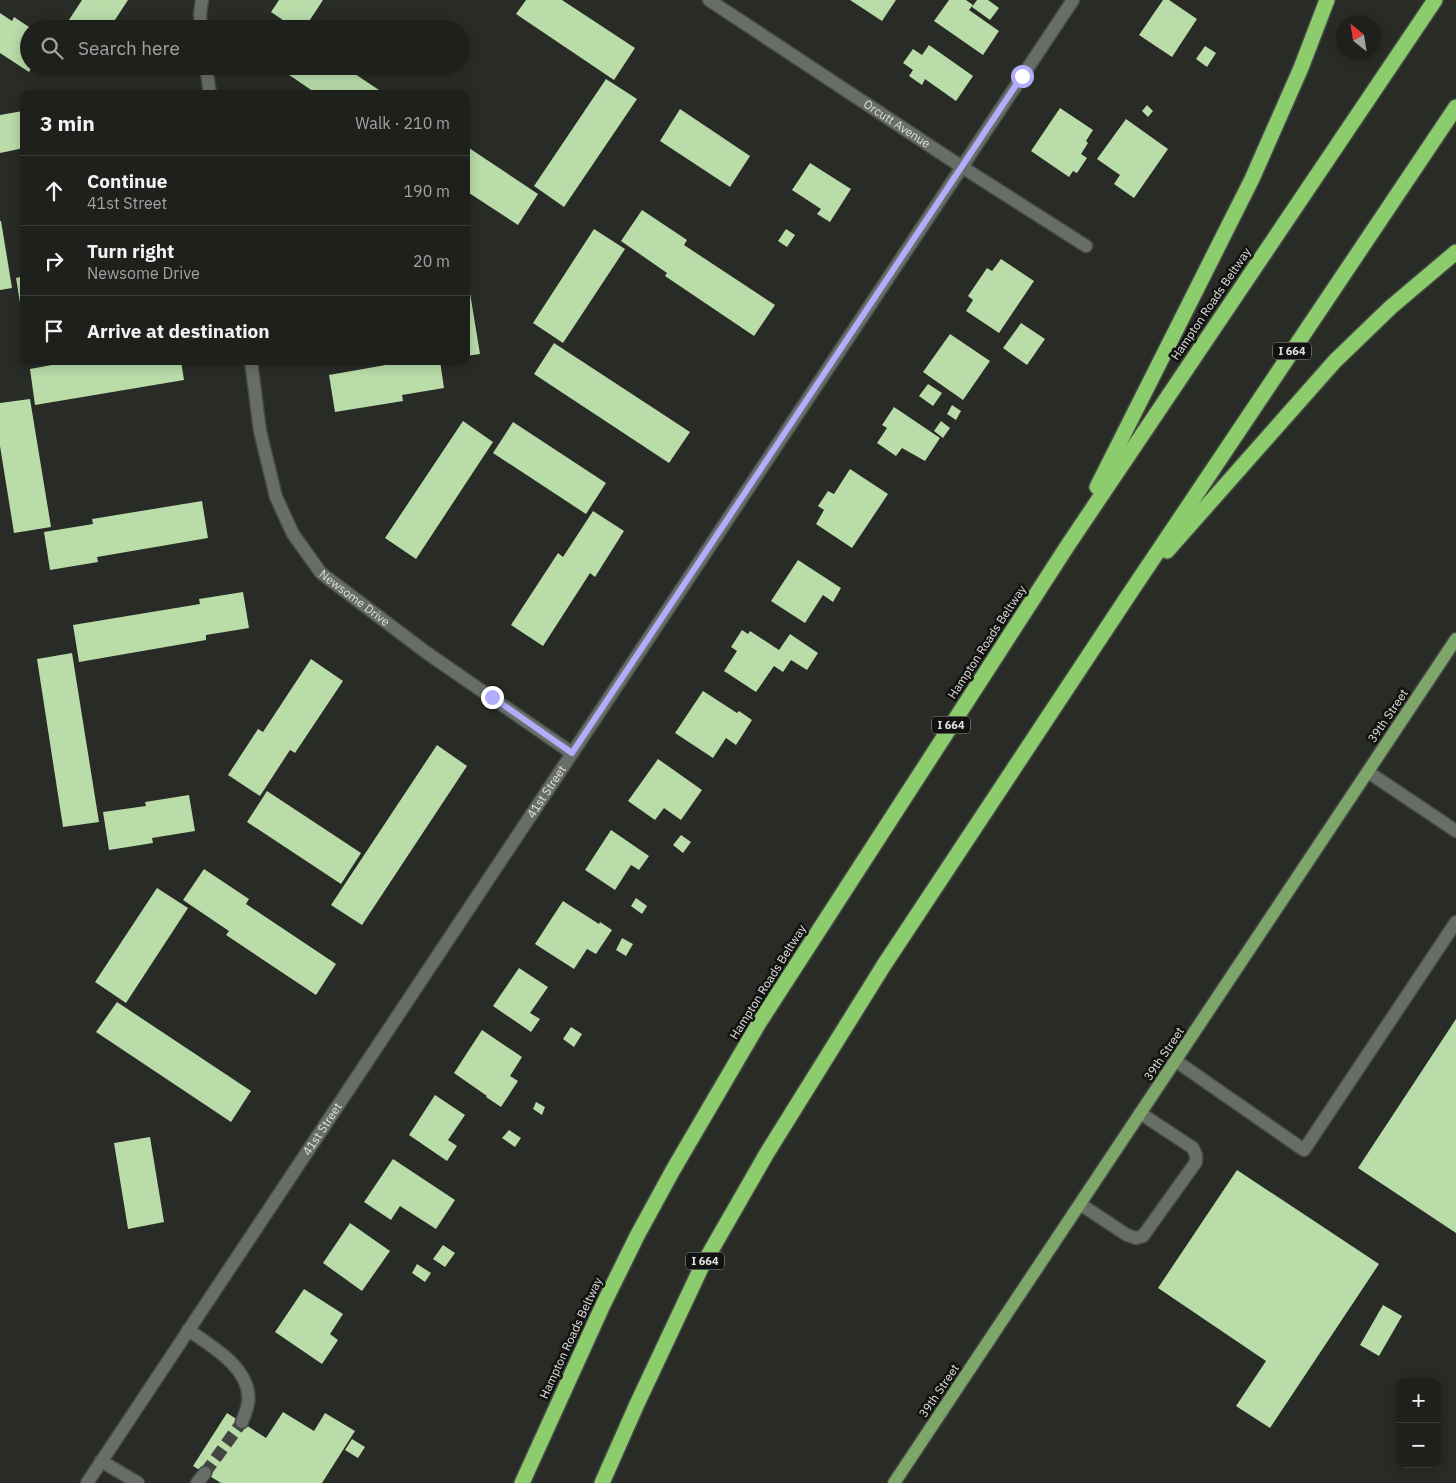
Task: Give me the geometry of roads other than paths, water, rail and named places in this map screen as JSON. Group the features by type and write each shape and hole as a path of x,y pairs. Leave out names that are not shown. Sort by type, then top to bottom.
{"highway":[{"path":"1068,545 1252,179 1301,68 1327,0"},
{"name":"Hampton Roads Beltway","path":"522,1483 607,1296 642,1228 759,1023 1068,545 1435,0"},
{"name":"I 664","path":"602,1483 701,1268 767,1153 884,965 1456,106"},
{"path":"1128,596 1335,361 1391,307 1456,252"}],"main road":[{"name":"39th Street","path":"894,1483 1456,639"}],"street":[{"path":"200,20 202,0"},
{"name":"Orcutt Avenue","path":"709,0 962,168 1086,246"},
{"name":"41st Street","path":"87,1483 1073,0"},
{"path":"207,75 209,90"},
{"name":"Newsome Drive","path":"252,365 260,430 276,497 293,534 321,573 427,653 572,753"},
{"path":"1368,772 1456,831"},
{"path":"1176,1061 1304,1150 1456,922"},
{"path":"1080,1204 1127,1235 1136,1238 1143,1236 1196,1162 1193,1148 1140,1113"},
{"path":"188,1330 231,1362 242,1375 247,1386 248,1403 242,1422"},
{"path":"101,1461 138,1483"}],"tunnel":[{"path":"205,1473 242,1422"}]}
